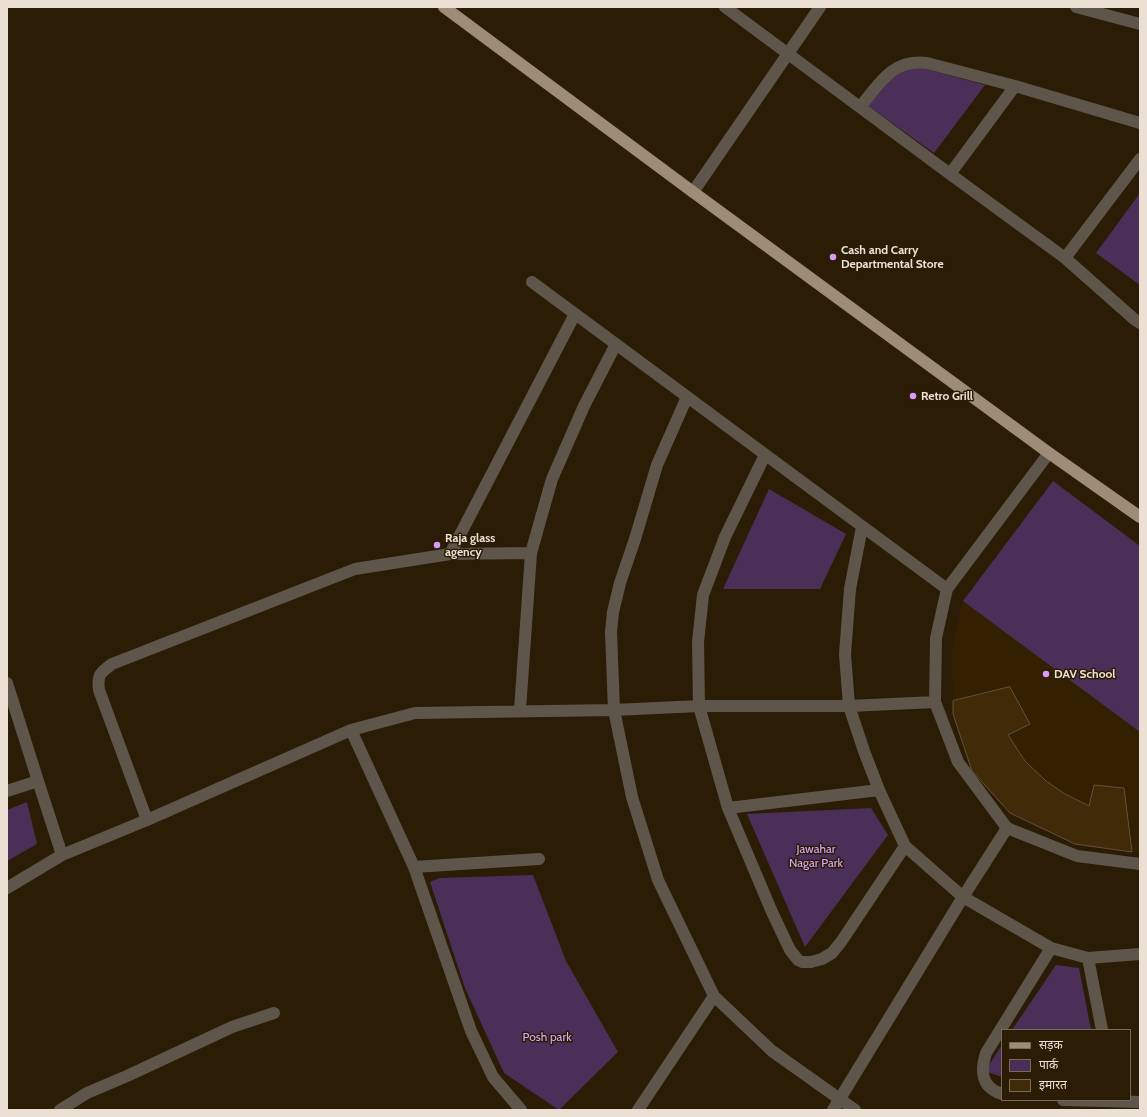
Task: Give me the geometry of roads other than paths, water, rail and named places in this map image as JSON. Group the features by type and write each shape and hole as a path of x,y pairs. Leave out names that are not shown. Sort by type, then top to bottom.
{"main road":[{"path":"444,7 692,192 1049,453 1138,512"}],"street":[{"path":"725,7 1065,258 1140,323"},
{"path":"692,192 820,7"},
{"path":"1076,7 1140,24"},
{"path":"860,106 891,70 909,62 927,63 1015,86 1140,123"},
{"path":"950,174 1015,86"},
{"path":"1065,258 1140,159"},
{"path":"532,282 946,589"},
{"path":"450,554 575,314"},
{"path":"520,710 531,553 552,480 584,406 616,344"},
{"path":"687,397 657,465 613,612 611,632 614,710 632,797 658,880 714,996 772,1051 837,1105 855,1110"},
{"path":"1049,453 946,589 936,638 935,702 958,762 1007,828 1077,856 1140,864"},
{"path":"765,455 725,537 703,595 698,642 699,706 728,808 781,931 790,950 798,960 802,962 816,961 832,953 841,942 905,846"},
{"path":"862,527 850,589 846,654 849,706 879,790 905,846 963,897 1051,948 1088,958 1140,954"},
{"path":"147,820 102,702 98,680 102,672 112,664 355,569 450,554 531,553"},
{"path":"7,684 62,855"},
{"path":"7,888 62,855 147,820 351,730 415,712 614,710 699,706 849,706 935,702"},
{"path":"351,730 414,867 471,1032 494,1077 520,1110"},
{"path":"7,791 38,781"},
{"path":"728,808 879,790"},
{"path":"837,1105 963,897 1007,828"},
{"path":"414,867 539,859"},
{"path":"1001,1094 988,1086 983,1076 982,1066 986,1053 1051,948"},
{"path":"1088,958 1102,1029"},
{"path":"638,1110 714,996"},
{"path":"60,1110 87,1093 232,1027 274,1013"},
{"path":"1115,1101 1140,1102"}],"place":[{"name":"Cash and Carry Departmental Store","path":"833,257"},
{"name":"Retro Grill","path":"913,396"},
{"name":"Raja glass agency","path":"437,545"},
{"name":"DAV School","path":"1046,674"}],"park label":[{"name":"Jawahar Nagar Park","path":"816,856"},
{"name":"Posh park","path":"547,1037"}]}
